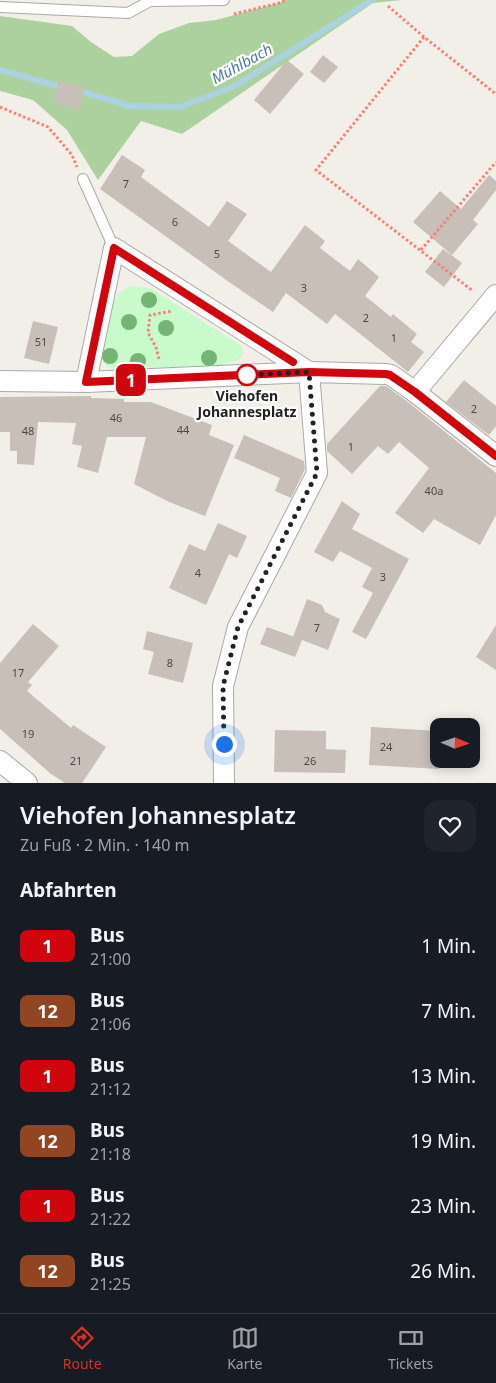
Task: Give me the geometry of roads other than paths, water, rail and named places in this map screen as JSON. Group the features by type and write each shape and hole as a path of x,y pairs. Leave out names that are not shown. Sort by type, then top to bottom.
{"street":[{"path":"86,382 114,248 309,372"},
{"path":"415,392 492,299"},
{"path":"224,783 223,686 238,627 317,473 309,372"},
{"path":"0,381 86,382 309,372 386,374 415,392 496,456"},
{"path":"0,761 26,783"}],"lane":[{"path":"0,7 128,13 150,1 224,0"},
{"path":"83,179 114,248"}],"waterway":[{"name":"Mühlbach","path":"83,92 130,106 180,107 235,86 372,0"},
{"name":"Mühlbach","path":"0,70 57,86"}],"place":[{"name":"Viehofen Johannesplatz","path":"247,375"}]}
